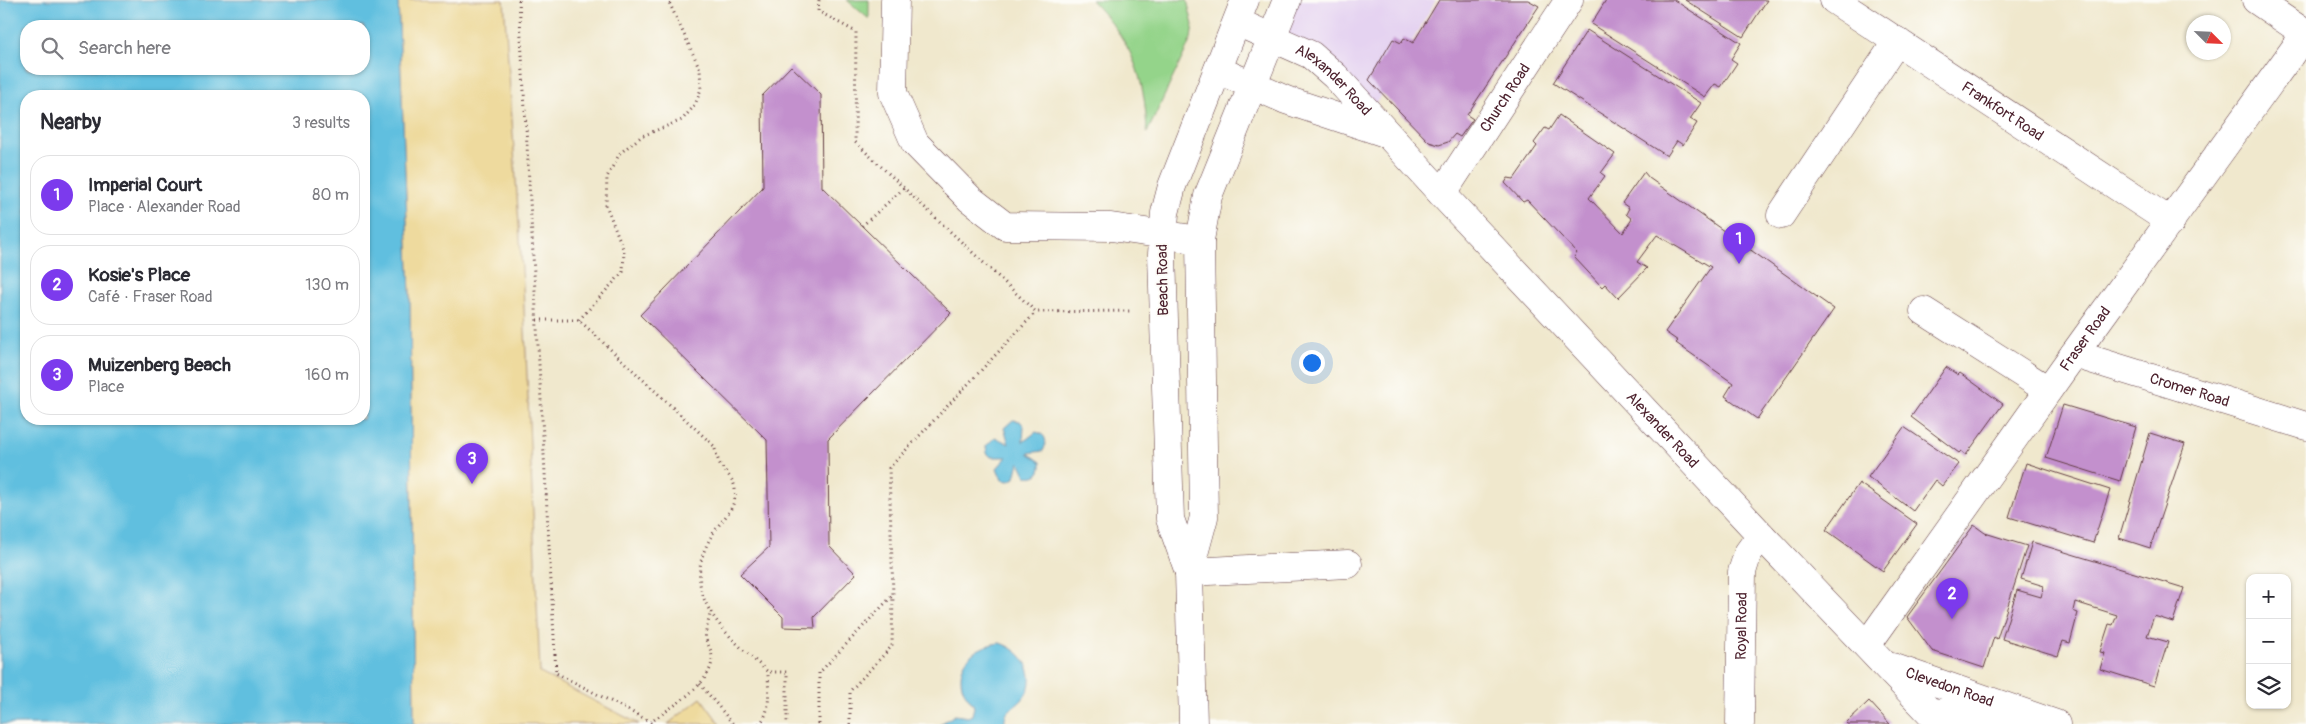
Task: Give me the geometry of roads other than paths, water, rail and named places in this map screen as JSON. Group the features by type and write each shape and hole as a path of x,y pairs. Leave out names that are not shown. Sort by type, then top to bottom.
{"street":[{"path":"895,0 893,93 915,143 970,199 1005,226 1111,227 1200,240"},
{"name":"Beach Road","path":"1193,724 1189,572 1204,517 1200,240 1208,196 1287,0"},
{"name":"Church Road","path":"1442,194 1569,0"},
{"name":"Frankfort Road","path":"1834,0 2171,222"},
{"path":"2256,0 2306,34"},
{"name":"Beach Road","path":"1189,572 1170,519 1163,234 1172,186 1241,11"},
{"name":"Alexander Road","path":"1241,11 1272,37 1310,55 1335,76 1386,134 1761,535 1936,718"},
{"name":"Fraser Road","path":"1867,645 2048,390 2306,34"},
{"path":"1781,215 1897,41"},
{"name":"Alexander Road","path":"1218,70 1286,100 1386,134"},
{"path":"1924,311 2048,390"},
{"name":"Cromer Road","path":"2074,354 2306,426"},
{"name":"Royal Road","path":"1740,724 1742,572 1748,553 1761,535"},
{"path":"1189,572 1348,564"},
{"name":"Clevedon Road","path":"1888,666 2048,722"},
{"name":"Clevedon Road","path":"1936,718 1998,722 2048,722"}],"water":[{"path":"0,0 398,0 410,295 414,724 0,724"},
{"path":"1013,420 1020,421 1024,426 1023,442 1036,432 1044,437 1046,442 1043,451 1028,453 1041,462 1040,472 1033,476 1026,476 1019,462 1015,478 1009,481 1002,480 997,468 1007,457 991,457 987,453 986,446 995,437 1009,444 1004,428"},
{"path":"1000,643 1009,647 1023,658 1030,674 1030,683 1027,691 1022,700 1007,713 1005,724 940,724 955,715 968,717 972,715 974,707 962,686 962,669 970,656 977,651 992,644"}],"place":[{"name":"Imperial Court","path":"1739,264"},
{"name":"Muizenberg Beach","path":"472,484"},
{"name":"Kosie's Place","path":"1952,619"}]}
